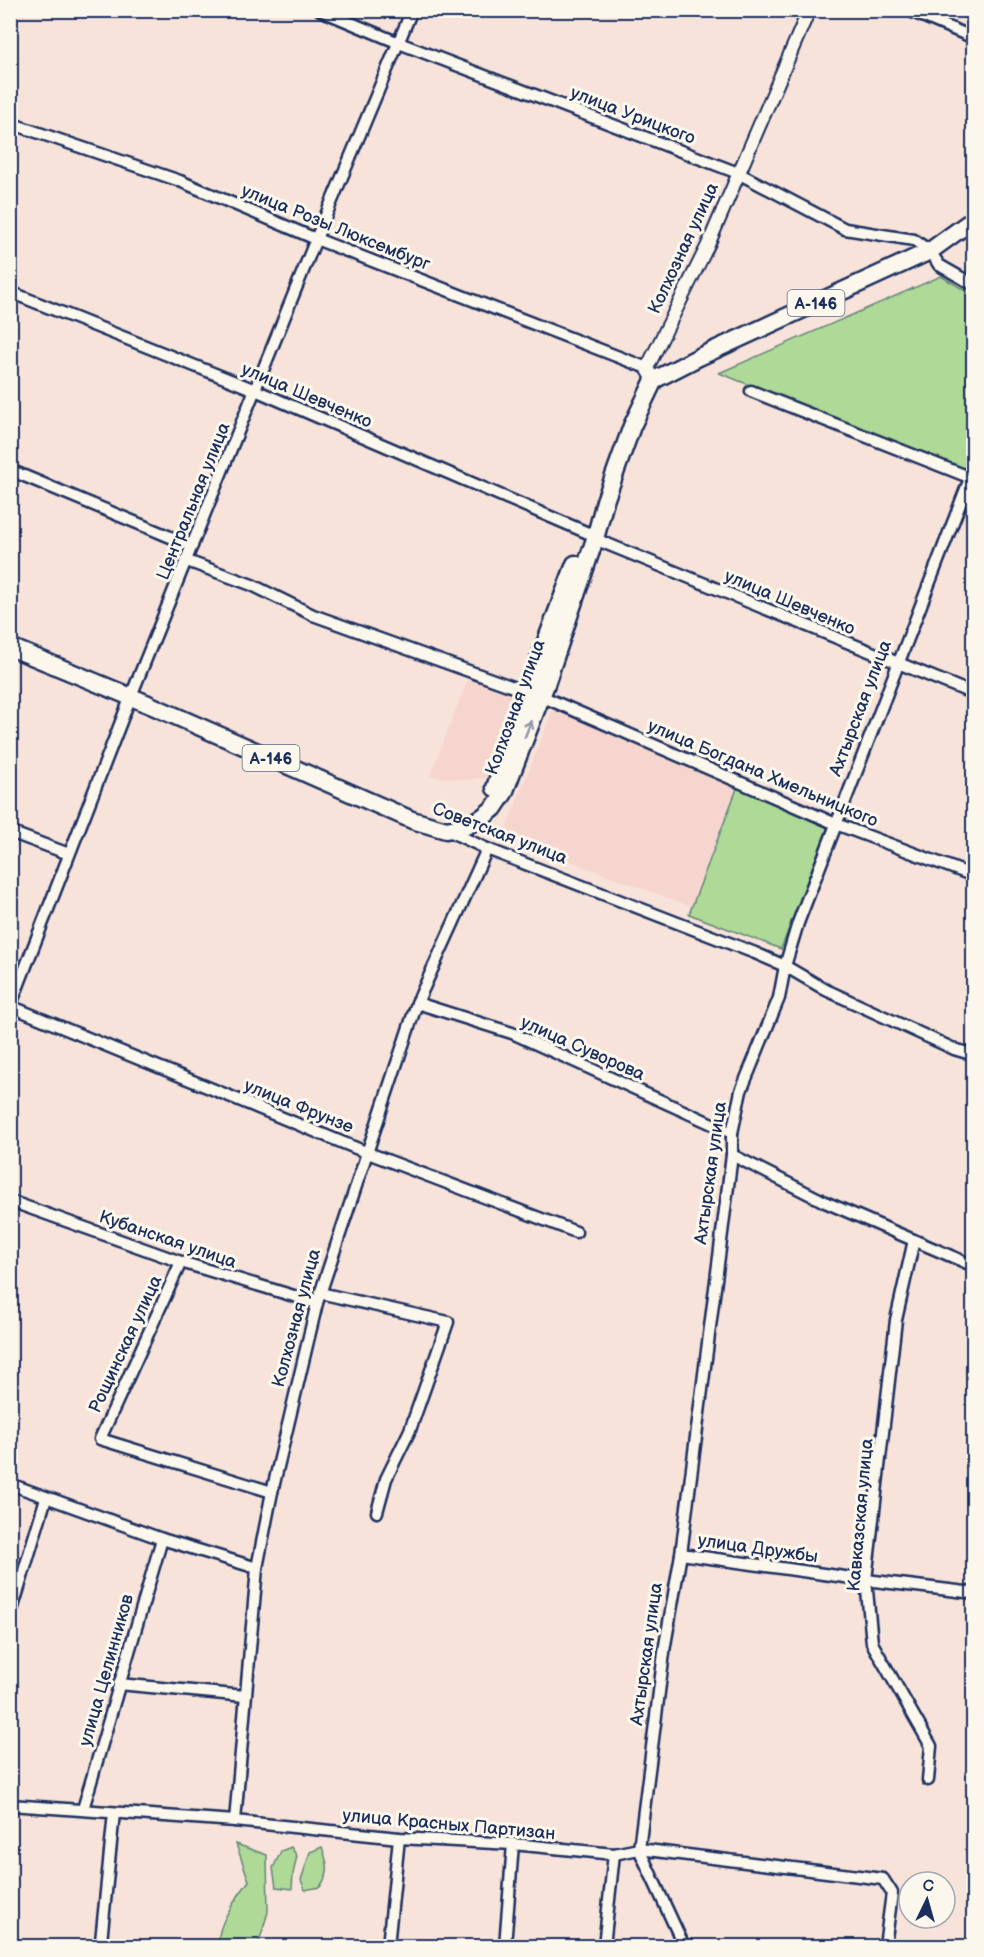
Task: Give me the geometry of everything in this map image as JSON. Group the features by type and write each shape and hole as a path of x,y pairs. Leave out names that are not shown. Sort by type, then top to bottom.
{"highway":[{"name":"А-146","path":"651,374 699,357 930,251 974,219"},
{"name":"Колхозная улица","path":"446,830 466,826 483,817 494,808 504,793 562,598 605,501 651,374"},
{"name":"Советская улица","path":"10,647 131,696 412,820 446,830"}],"street":[{"name":"улица Урицкого","path":"320,10 399,43 738,173 844,229 914,240 930,251 939,265 974,285"},
{"name":"Центральная улица","path":"11,1007 131,696 316,239 412,10"},
{"name":"Колхозная улица","path":"651,374 809,10"},
{"path":"908,10 974,38"},
{"name":"улица Розы Люксембург","path":"10,123 180,181 316,239 651,374"},
{"name":"улица Шевченко","path":"10,292 255,390 591,536 974,694"},
{"path":"751,391 972,475"},
{"path":"10,470 192,546"},
{"name":"Ахтырская улица","path":"639,1849 665,1645 681,1554 732,1155 732,1133 741,1091 779,998 785,966 798,923 972,475"},
{"name":"улица Богдана Хмельницкого","path":"187,561 252,585 313,615 534,694 836,824 974,876"},
{"name":"Советская улица","path":"446,830 487,849 785,966 826,990 954,1049 974,1055"},
{"path":"10,832 69,854"},
{"name":"Колхозная улица","path":"235,1821 257,1568 272,1492 318,1298 417,1004 487,849"},
{"name":"улица Суворова","path":"417,1004 512,1033 732,1133"},
{"name":"улица Фрунзе","path":"11,1007 368,1153 576,1232"},
{"path":"732,1155 825,1202 974,1266"},
{"name":"Кубанская улица","path":"10,1201 181,1262 318,1298 448,1322 410,1430 386,1479 377,1512"},
{"name":"Кавказская улица","path":"914,1240 896,1320 866,1580 872,1643 931,1746 928,1780"},
{"name":"Рощинская улица","path":"181,1262 100,1439 272,1492"},
{"path":"10,1484 162,1539 257,1568"},
{"path":"10,1617 46,1498"},
{"name":"улица Целинников","path":"82,1809 162,1539"},
{"name":"улица Дружбы","path":"681,1554 974,1593"},
{"path":"119,1684 245,1696"},
{"name":"улица Красных Партизан","path":"10,1805 235,1821 399,1838 513,1844 614,1854 639,1849 883,1879 892,1893 885,1947"},
{"path":"99,1947 114,1813"},
{"path":"388,1947 399,1838"},
{"path":"505,1947 513,1844"},
{"path":"639,1849 684,1947"},
{"path":"604,1947 614,1854"}],"shaded area":[{"path":"469,676 525,697 496,772 487,777 466,780 430,776"},
{"path":"554,707 828,823 782,941 503,836"}],"green space":[{"path":"941,276 973,295 974,455 969,471 719,373"},
{"path":"738,786 829,824 781,949 689,914"},
{"path":"236,1844 267,1855 268,1912 258,1946 218,1946 224,1920 249,1881"},
{"path":"291,1847 297,1856 292,1889 276,1887 273,1868 281,1851"},
{"path":"322,1847 327,1863 326,1876 320,1887 305,1890 301,1880 310,1852"}]}
